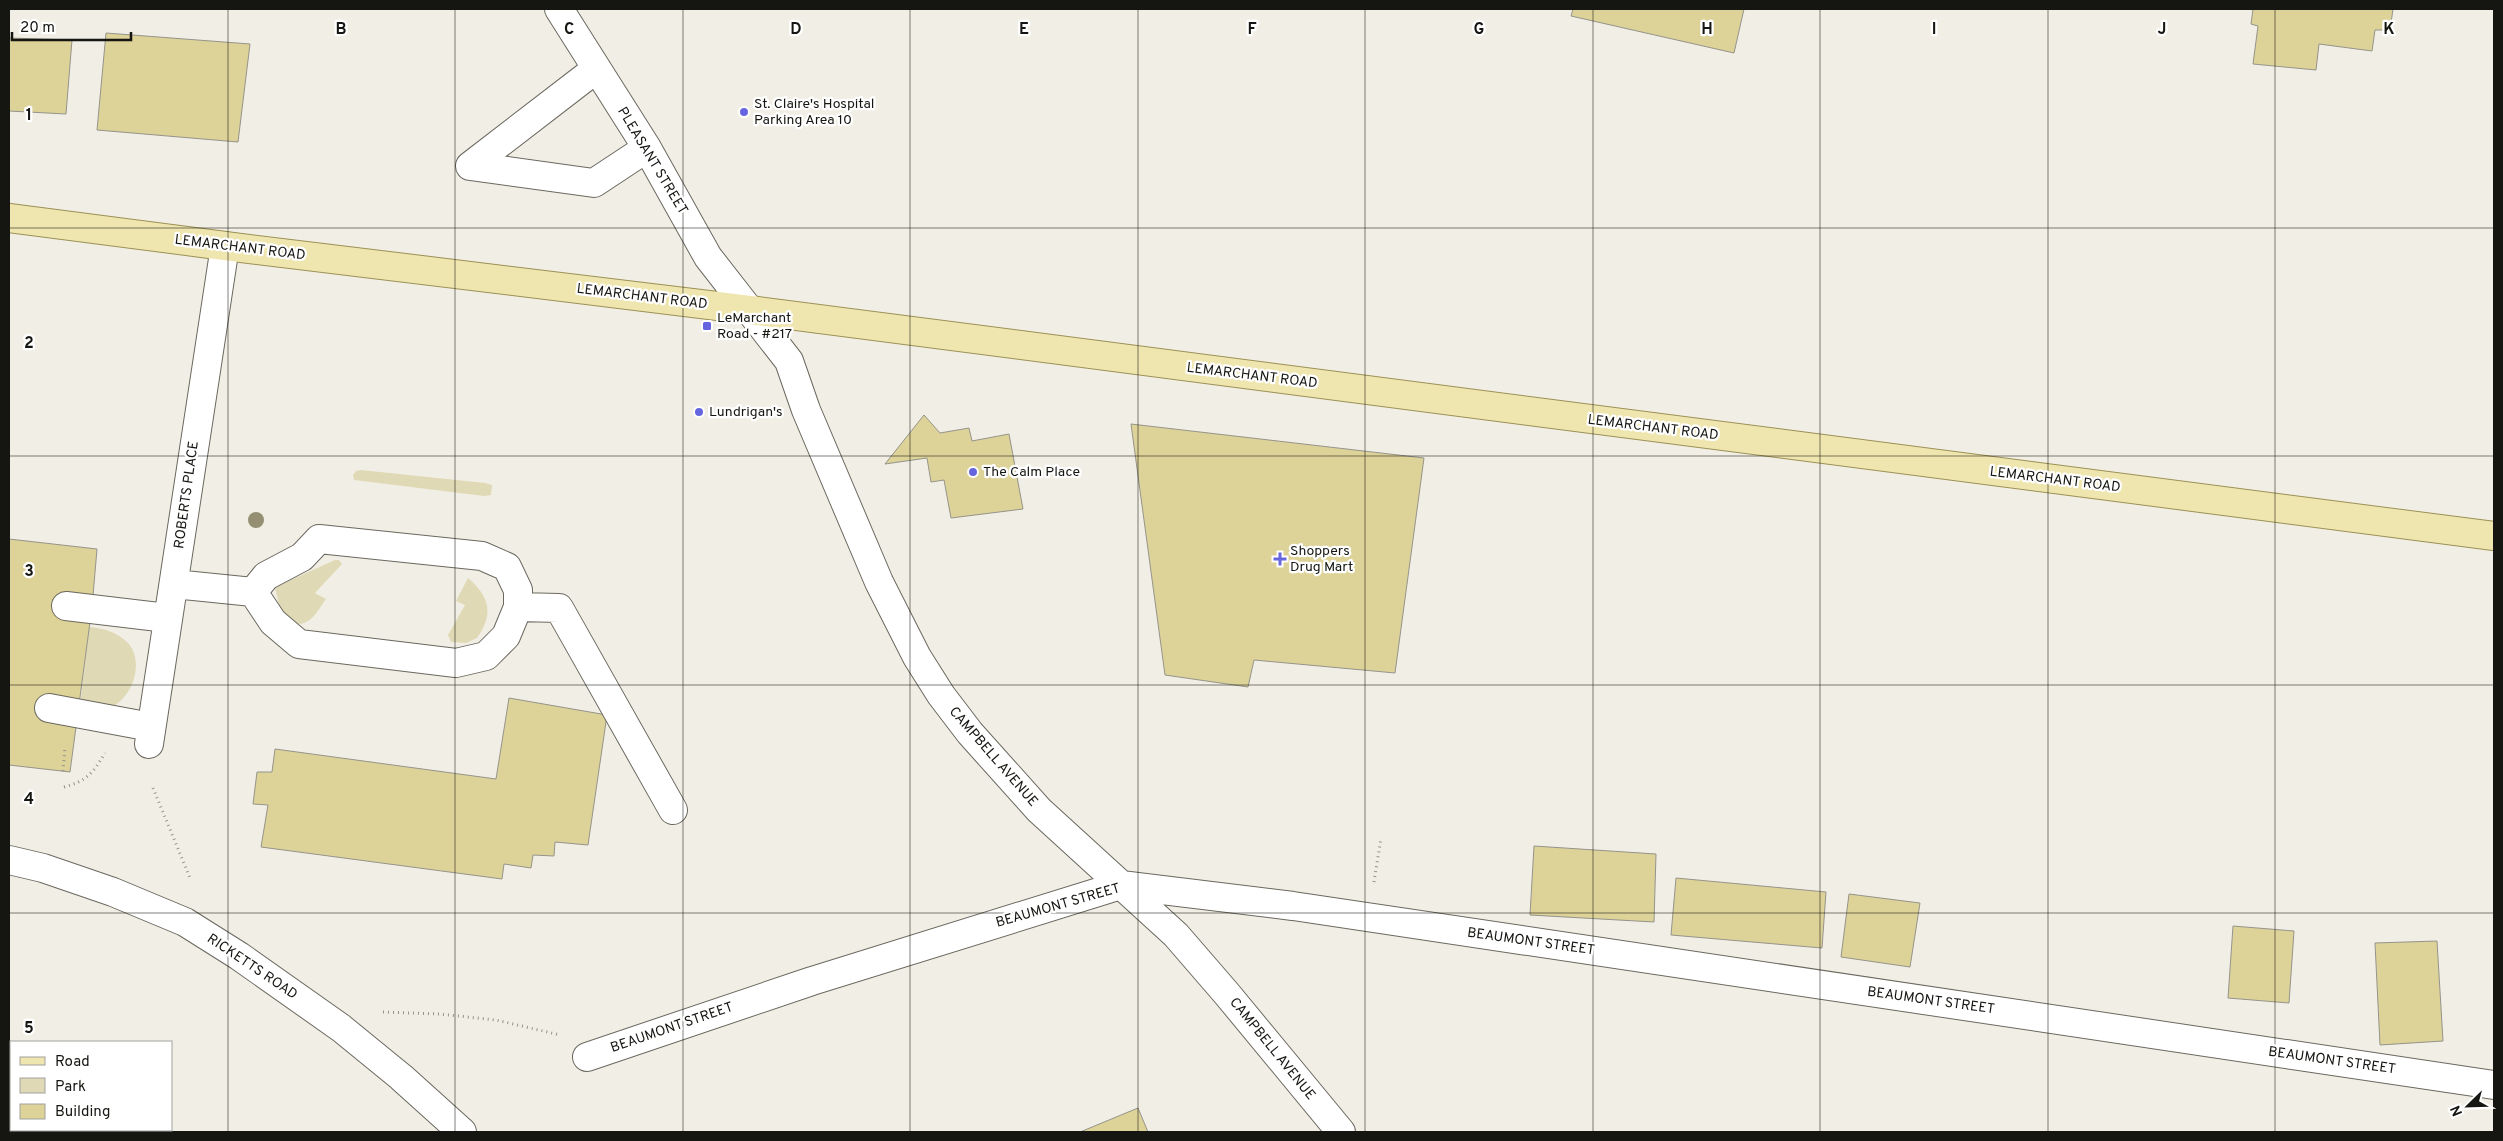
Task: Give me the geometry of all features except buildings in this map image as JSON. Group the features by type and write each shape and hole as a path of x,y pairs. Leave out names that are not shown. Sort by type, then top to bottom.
{"main road":[{"name":"LEMARCHANT ROAD","path":"9,218 750,310 2494,536"}],"street":[{"name":"PLEASANT STREET","path":"559,9 647,148 708,257 750,310"},
{"path":"596,69 470,166 594,183 647,148"},
{"name":"ROBERTS PLACE","path":"49,708 150,736 225,246"},
{"name":"CAMPBELL AVENUE","path":"750,310 789,361 806,410 879,582 917,657 940,695 970,733 1040,810 1176,935 1340,1132"},
{"path":"319,539 482,556 507,568 518,590 518,607 506,636 486,656 456,662 299,644 273,622 253,592 266,576 302,557 319,539"},
{"path":"174,584 253,592"},
{"path":"66,606 167,618"},
{"path":"518,607 559,608 673,810"},
{"name":"RICKETTS ROAD","path":"9,860 44,868 113,892 185,922 239,956 341,1028 462,1132"},
{"name":"BEAUMONT STREET","path":"587,1057 812,981 1121,885 1369,918 2494,1085"}],"path":[{"path":"64,787 80,783 94,772 108,749"},
{"path":"153,788 190,878"},
{"path":"1369,918 1381,838"},
{"path":"382,1012 439,1014 496,1020 564,1036 587,1057"}],"green space":[{"path":"356,471 485,483 492,485 491,495 484,496 354,480 353,475"},
{"path":"335,560 339,560 342,564 315,593 326,599 311,619 297,624 280,610 275,587"},
{"path":"468,578 485,599 487,606 486,621 477,638 466,643 451,642 448,635 465,605 456,601"},
{"path":"89,627 110,631 124,639 133,651 136,661 136,671 129,691 123,699 106,709 80,706"}],"place":[{"name":"St. Claire's Hospital Parking Area 10","path":"744,112"},
{"name":"LeMarchant Road - #217","path":"707,326"},
{"name":"Lundrigan's","path":"699,412"},
{"name":"The Calm Place","path":"973,472"},
{"name":"Shoppers Drug Mart","path":"1280,559"}]}
